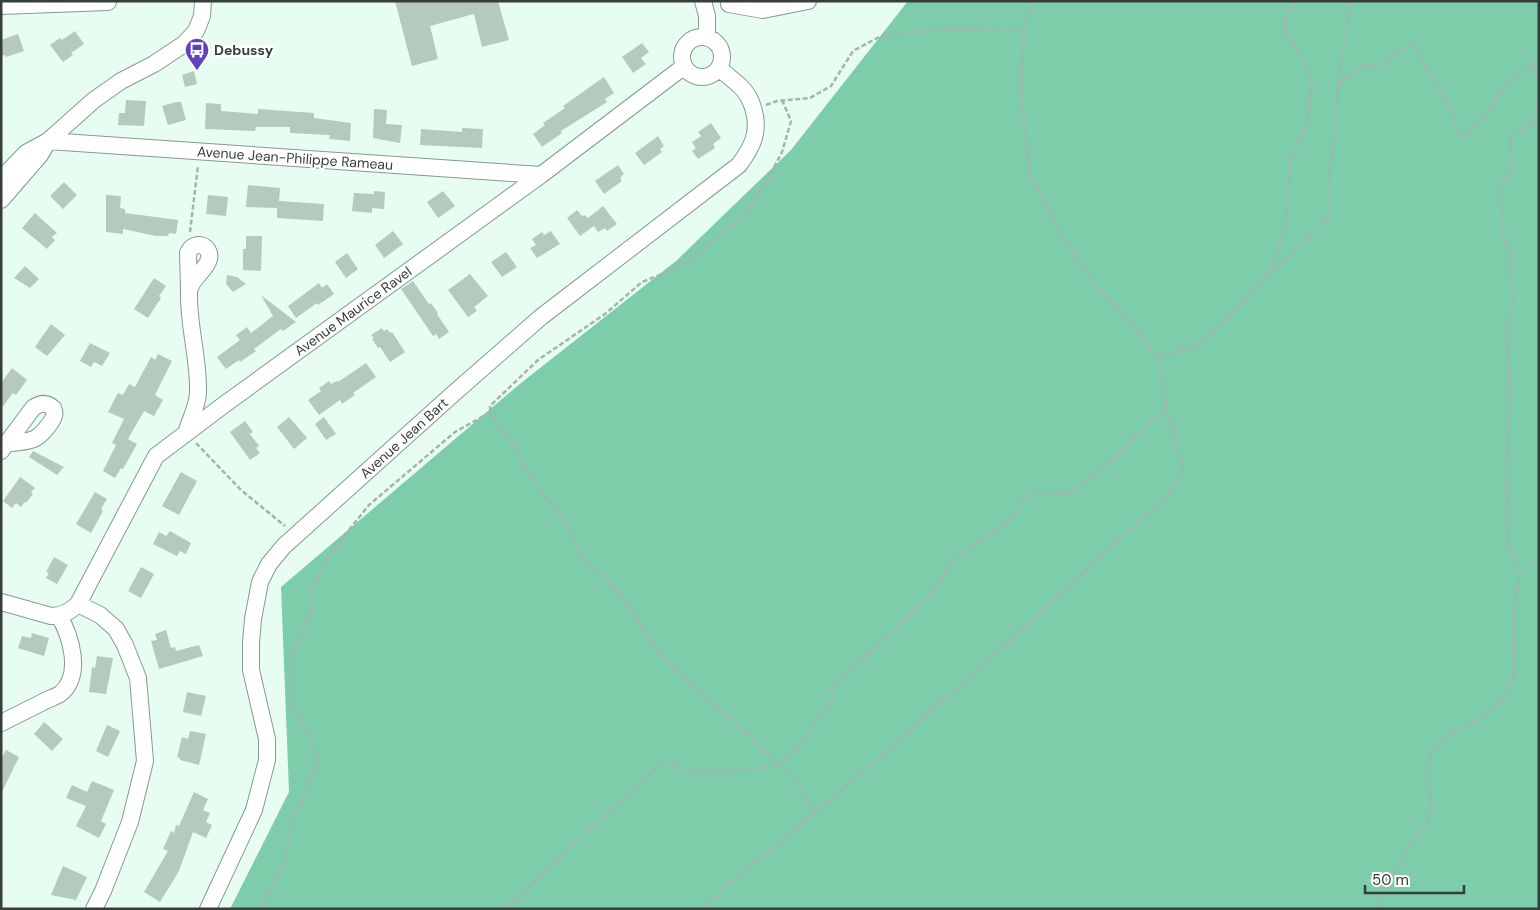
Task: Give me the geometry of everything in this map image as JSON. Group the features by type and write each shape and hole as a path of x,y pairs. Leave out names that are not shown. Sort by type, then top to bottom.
{"street":[{"path":"1,179 26,153 48,141 121,81 154,64 184,44 196,31 202,16 203,1"},
{"path":"704,1 707,16 707,37"},
{"path":"729,4 763,10 808,1"},
{"path":"1,6 108,2"},
{"path":"700,36 707,37 716,42 722,52 719,68 709,76 702,78 685,68 682,55 688,43 700,36"},
{"name":"Avenue Maurice Ravel","path":"78,604 156,456 685,68"},
{"name":"Avenue Jean Bart","path":"208,909 254,810 267,760 267,739 251,670 251,643 253,618 260,582 269,564 296,534 541,318 739,165 755,136 754,110 741,87 719,68"},
{"path":"1,200 40,155 48,141"},
{"name":"Avenue Jean-Philippe Rameau","path":"48,141 541,175"},
{"path":"186,433 198,393 187,257 190,249"},
{"path":"198,393 225,404"},
{"path":"1,602 51,616 59,616 73,609 78,604 100,616 116,628 138,678 145,761 130,822 104,891 94,909"},
{"path":"1,723 61,693 68,683 73,672 73,656 66,627 59,616"}],"path":[{"path":"702,909 734,878 779,844 963,684 1174,489 1183,468 1168,410 1158,356 1076,260 1030,175 1021,96 1024,25 1032,1"},
{"path":"1272,271 1286,222 1291,156 1300,141 1308,118 1312,83 1302,55 1285,35 1286,16 1295,1"},
{"path":"1158,356 1198,345 1230,316 1272,271 1298,249 1328,219 1329,175 1335,134 1338,83 1351,1"},
{"path":"754,110 777,101 810,98 831,86 853,51 880,36 957,29 1018,32 1024,25"},
{"path":"1338,83 1364,66 1380,65 1397,52 1413,45 1434,79 1456,123 1459,134 1463,136 1490,111 1496,98 1512,78 1539,58"},
{"path":"1531,65 1539,81"},
{"path":"1377,909 1386,887 1415,838 1427,826 1432,798 1426,780 1432,749 1452,733 1494,708 1507,692 1514,677 1514,610 1520,573 1508,546 1507,470 1510,390 1507,331 1514,295 1510,279 1510,255 1503,234 1498,189 1512,167 1510,138 1534,123 1539,93"},
{"path":"782,100 790,121 782,152 761,192 747,211 689,263 679,264 642,282 605,314 538,360 490,406 491,416 510,440 531,478 570,528 579,554 589,565 603,574 622,597 663,659 740,727 798,784 815,813"},
{"path":"190,249 189,237 200,152"},
{"path":"505,909 655,769 664,763 690,771 728,772 774,766 794,754 804,736 834,699 832,689 926,598 953,562 1015,516 1021,500 1033,495 1070,493 1115,457 1148,423 1168,410"},
{"path":"262,909 284,860 293,819 314,773 319,755 300,717 292,706 290,686 292,658 312,610 313,584 332,551 369,505 455,432 491,412"},
{"path":"186,433 241,490 296,534"}],"green space":[{"path":"908,1 1539,1 1539,909 230,909 289,792 281,587 521,383 676,261 791,150"}],"building":[{"path":"395,1 498,1 509,40 482,47 474,14 430,26 438,59 412,66"},
{"path":"75,31 84,44 71,53 73,55 63,62 50,45 60,38 62,40"},
{"path":"18,34 24,51 6,57 5,55 1,56 1,40"},
{"path":"642,43 649,52 641,58 646,64 633,73 622,57"},
{"path":"194,71 197,84 185,87 182,75"},
{"path":"604,77 614,93 605,99 607,102 561,131 562,133 542,147 533,134 545,125 543,123 565,108 563,106"},
{"path":"126,100 146,101 144,126 118,125 119,113 125,113"},
{"path":"181,102 186,120 168,125 162,106"},
{"path":"206,103 221,104 221,111 258,114 258,109 314,113 314,118 351,123 350,141 329,139 330,135 290,133 290,127 256,127 255,131 205,129"},
{"path":"374,109 387,110 386,124 402,125 400,143 373,138"},
{"path":"711,123 721,138 713,144 715,148 698,159 692,151 696,148 692,142 701,136 698,132"},
{"path":"462,128 483,129 482,148 420,145 421,129 462,132"},
{"path":"658,136 664,146 660,149 662,152 644,165 635,153"},
{"path":"618,165 624,174 620,178 622,181 604,194 595,181"},
{"path":"64,182 77,195 63,209 50,196"},
{"path":"248,185 280,188 279,201 324,204 323,221 277,218 277,208 246,207"},
{"path":"374,191 385,192 384,209 372,208 372,213 352,211 354,193 374,194"},
{"path":"443,191 455,206 438,218 427,202"},
{"path":"106,195 121,196 120,208 125,209 125,213 178,220 176,234 169,233 168,236 156,236 123,229 123,234 106,232"},
{"path":"208,195 228,197 226,216 206,214"},
{"path":"603,206 617,224 607,231 605,228 598,232 594,226 580,236 567,218 577,210 582,216 585,215 588,218"},
{"path":"35,213 57,233 52,237 55,240 47,249 22,228"},
{"path":"393,231 403,244 384,258 375,245"},
{"path":"551,231 560,244 537,258 530,248 536,245 532,239 542,232 544,235"},
{"path":"246,236 262,236 261,271 243,270 243,249 246,249"},
{"path":"506,252 517,267 502,277 491,262"},
{"path":"347,253 358,269 346,278 335,262"},
{"path":"25,266 39,279 30,288 14,278"},
{"path":"470,274 488,296 474,307 477,311 468,317 448,290"},
{"path":"227,275 237,277 246,284 233,292 226,284"},
{"path":"154,278 166,286 159,296 161,298 148,318 134,309"},
{"path":"413,281 429,304 431,303 449,332 439,339 436,334 433,336 401,289"},
{"path":"319,283 322,288 327,284 334,294 296,318 288,306"},
{"path":"261,295 296,322 283,331 281,329 254,349 256,351 226,369 217,357 240,340 236,335 247,327 251,333 273,316"},
{"path":"51,324 65,335 47,356 35,347"},
{"path":"382,328 384,331 387,329 390,333 392,332 405,352 390,362 380,347 378,348 371,335"},
{"path":"90,343 110,353 102,366 94,362 91,367 80,361"},
{"path":"158,354 172,361 155,395 163,400 154,416 144,411 128,439 137,444 123,469 121,468 115,478 103,471 116,445 112,443 124,419 108,412 118,393 123,395 129,384 135,387 151,357 155,360"},
{"path":"366,363 376,377 353,393 355,395 342,404 340,400 319,415 308,400 321,391 319,388 329,381 331,384 338,382"},
{"path":"12,368 27,380 16,395 13,393 1,409 1,383"},
{"path":"289,417 307,438 294,449 277,427"},
{"path":"324,417 336,434 326,440 315,424"},
{"path":"245,421 253,432 250,434 259,446 256,448 260,453 250,460 230,432"},
{"path":"33,451 64,467 57,475 29,457"},
{"path":"181,472 197,481 179,515 162,506"},
{"path":"20,477 35,488 26,503 21,507 16,503 12,508 3,501"},
{"path":"95,492 107,499 91,533 76,524"},
{"path":"170,531 191,543 186,554 180,551 177,556 153,544 159,532 166,536"},
{"path":"54,557 68,565 57,584 46,578 49,573 46,572"},
{"path":"141,567 154,574 141,598 128,591"},
{"path":"166,630 171,648 175,647 176,651 199,645 203,656 159,669 151,641 157,640 155,634"},
{"path":"32,633 49,638 44,656 18,648 22,636 31,638"},
{"path":"97,656 113,658 106,694 89,692 92,667 95,668"},
{"path":"187,692 206,696 201,716 183,712"},
{"path":"44,722 63,739 52,751 34,734"},
{"path":"107,725 120,731 108,757 96,751"},
{"path":"190,731 206,734 199,765 180,760 177,757 182,737 188,739"},
{"path":"6,750 19,757 1,794 1,759"},
{"path":"92,781 114,790 101,821 106,824 99,838 76,826 86,806 66,798 72,785 87,792"},
{"path":"194,792 208,799 203,810 210,813 206,822 212,825 206,838 193,832 179,871 160,902 144,892 168,851 163,849 171,831 174,833 176,825 179,826"},
{"path":"63,866 87,877 76,900 51,895"}],"place":[{"name":"Debussy","path":"197,71"}]}
